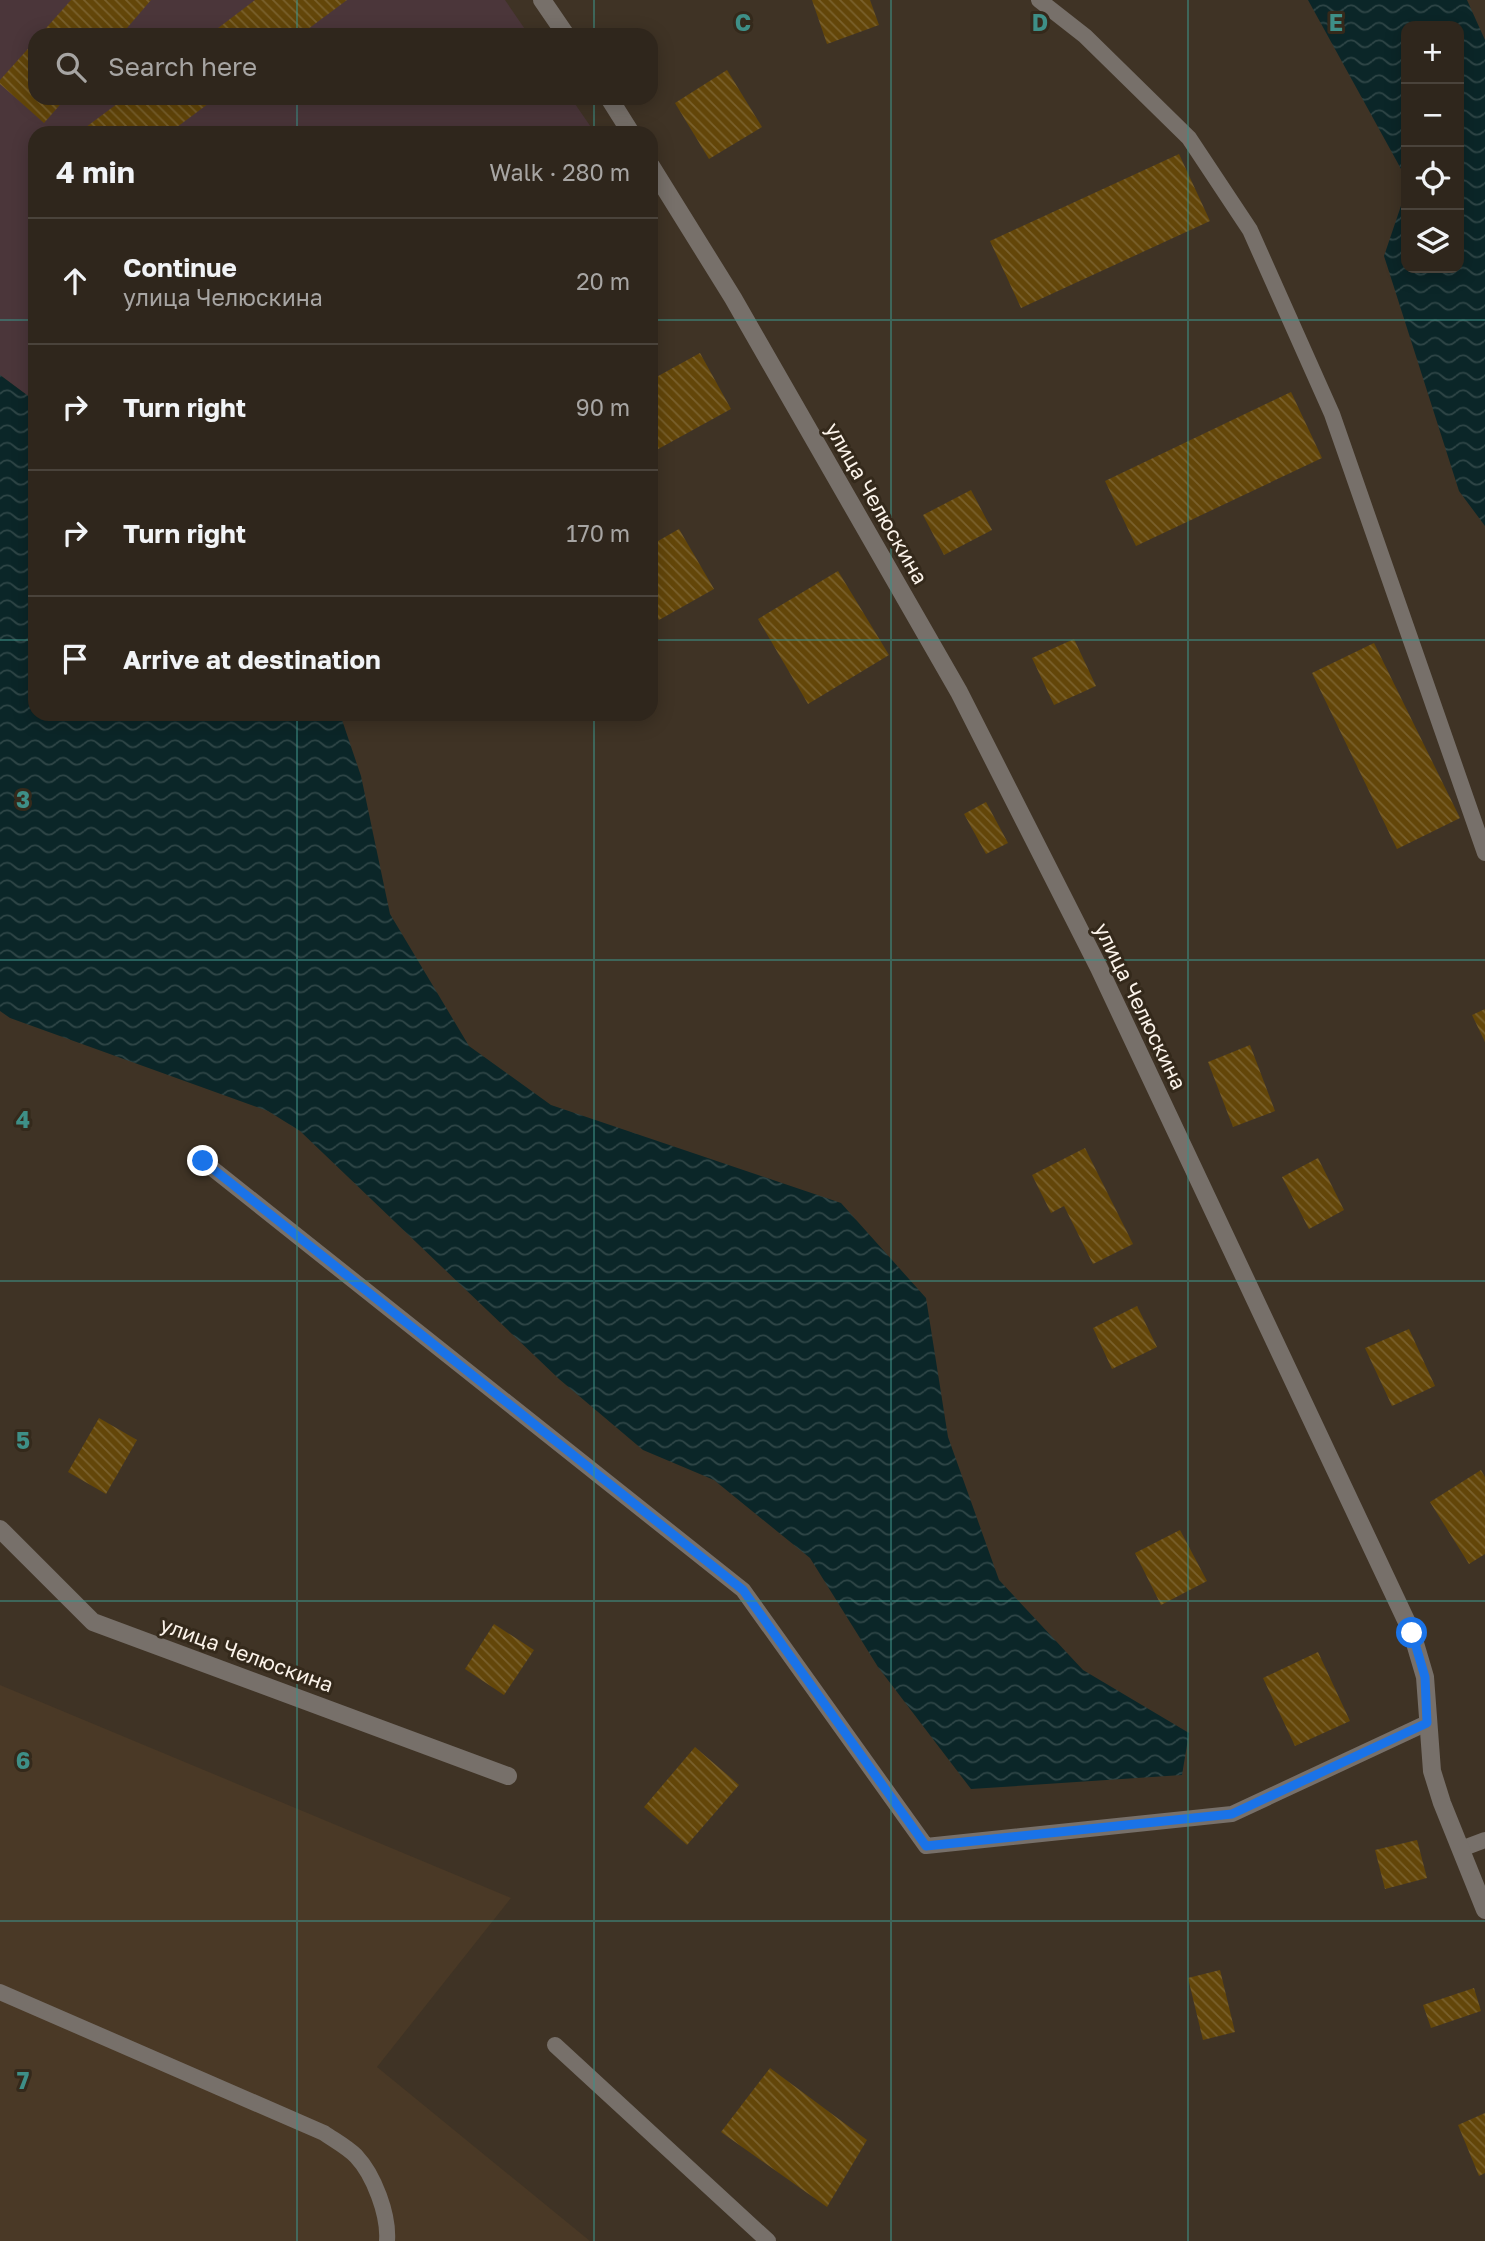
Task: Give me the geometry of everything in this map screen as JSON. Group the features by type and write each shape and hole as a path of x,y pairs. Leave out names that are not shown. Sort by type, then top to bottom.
{"street":[{"path":"542,0 561,28"},
{"path":"613,105 627,126"},
{"name":"улица Челюскина","path":"658,177 733,298 959,692 1099,968 1412,1633 1425,1677 1433,1771 1485,1910"},
{"name":"улица Челюскина","path":"0,1529 93,1622 508,1776"}],"lane":[{"path":"1039,0 1085,36 1189,138 1250,229 1332,414 1485,853"},
{"path":"203,1161 743,1590 926,1846 1232,1814 1427,1723"},
{"path":"1461,1849 1485,1840"},
{"path":"0,1993 324,2133 356,2156 378,2191 388,2231 387,2241"},
{"path":"555,2045 768,2241"}],"shaded area":[{"path":"0,0 505,0 524,28 28,28 28,105 576,105 590,126 28,126 28,396 0,375"},
{"path":"0,1685 511,1898 377,2067 590,2241 0,2241"}],"water":[{"path":"1308,0 1467,0 1485,40 1485,526 1459,491 1384,256 1401,206 1401,273 1464,273 1464,21 1401,21 1401,169"},
{"path":"0,375 28,396 28,721 342,721 361,776 390,914 469,1046 551,1105 841,1203 926,1298 948,1437 999,1580 1083,1670 1189,1733 1182,1775 971,1789 878,1667 810,1558 714,1480 643,1450 559,1379 300,1131 268,1111 10,1018 0,1011"}],"building":[{"path":"71,0 151,0 127,28 46,28"},
{"path":"255,0 347,0 309,28 218,28"},
{"path":"812,0 870,0 879,25 827,44"},
{"path":"28,49 28,105 60,105 44,123 0,84 0,80"},
{"path":"727,70 762,127 709,159 675,103"},
{"path":"116,105 207,105 178,126 87,126"},
{"path":"1179,154 1210,221 1021,308 990,241"},
{"path":"700,353 731,409 658,449 658,376"},
{"path":"1291,392 1322,458 1136,546 1105,481"},
{"path":"971,490 992,530 944,555 923,515"},
{"path":"679,529 714,589 659,620 658,618 658,541"},
{"path":"838,571 889,655 808,704 758,619"},
{"path":"1074,639 1096,686 1054,705 1032,658"},
{"path":"1374,643 1460,818 1397,849 1312,673"},
{"path":"986,802 1008,843 986,854 964,814"},
{"path":"1485,1009 1485,1042 1472,1015"},
{"path":"1250,1045 1275,1111 1233,1127 1208,1062"},
{"path":"1085,1148 1133,1244 1093,1264 1064,1206 1051,1213 1032,1175"},
{"path":"1318,1158 1344,1210 1309,1229 1282,1177"},
{"path":"1137,1306 1157,1347 1112,1369 1093,1328"},
{"path":"1409,1329 1435,1386 1392,1406 1365,1348"},
{"path":"99,1418 137,1440 106,1494 68,1472"},
{"path":"1481,1470 1485,1477 1485,1554 1469,1564 1430,1502"},
{"path":"1180,1530 1207,1581 1161,1605 1135,1553"},
{"path":"494,1624 534,1650 504,1695 465,1669"},
{"path":"1318,1652 1350,1721 1295,1746 1263,1678"},
{"path":"695,1747 739,1785 687,1845 644,1807"},
{"path":"1417,1840 1427,1878 1385,1889 1375,1850"},
{"path":"1220,1970 1235,2032 1203,2040 1188,1978"},
{"path":"1474,1988 1481,2011 1431,2028 1423,2005"},
{"path":"770,2068 867,2140 827,2207 721,2132"},
{"path":"1485,2113 1485,2173 1479,2176 1458,2125"}],"route":[{"path":"203,1161 743,1590 926,1846 1232,1814 1427,1723 1425,1677 1412,1633"}]}
